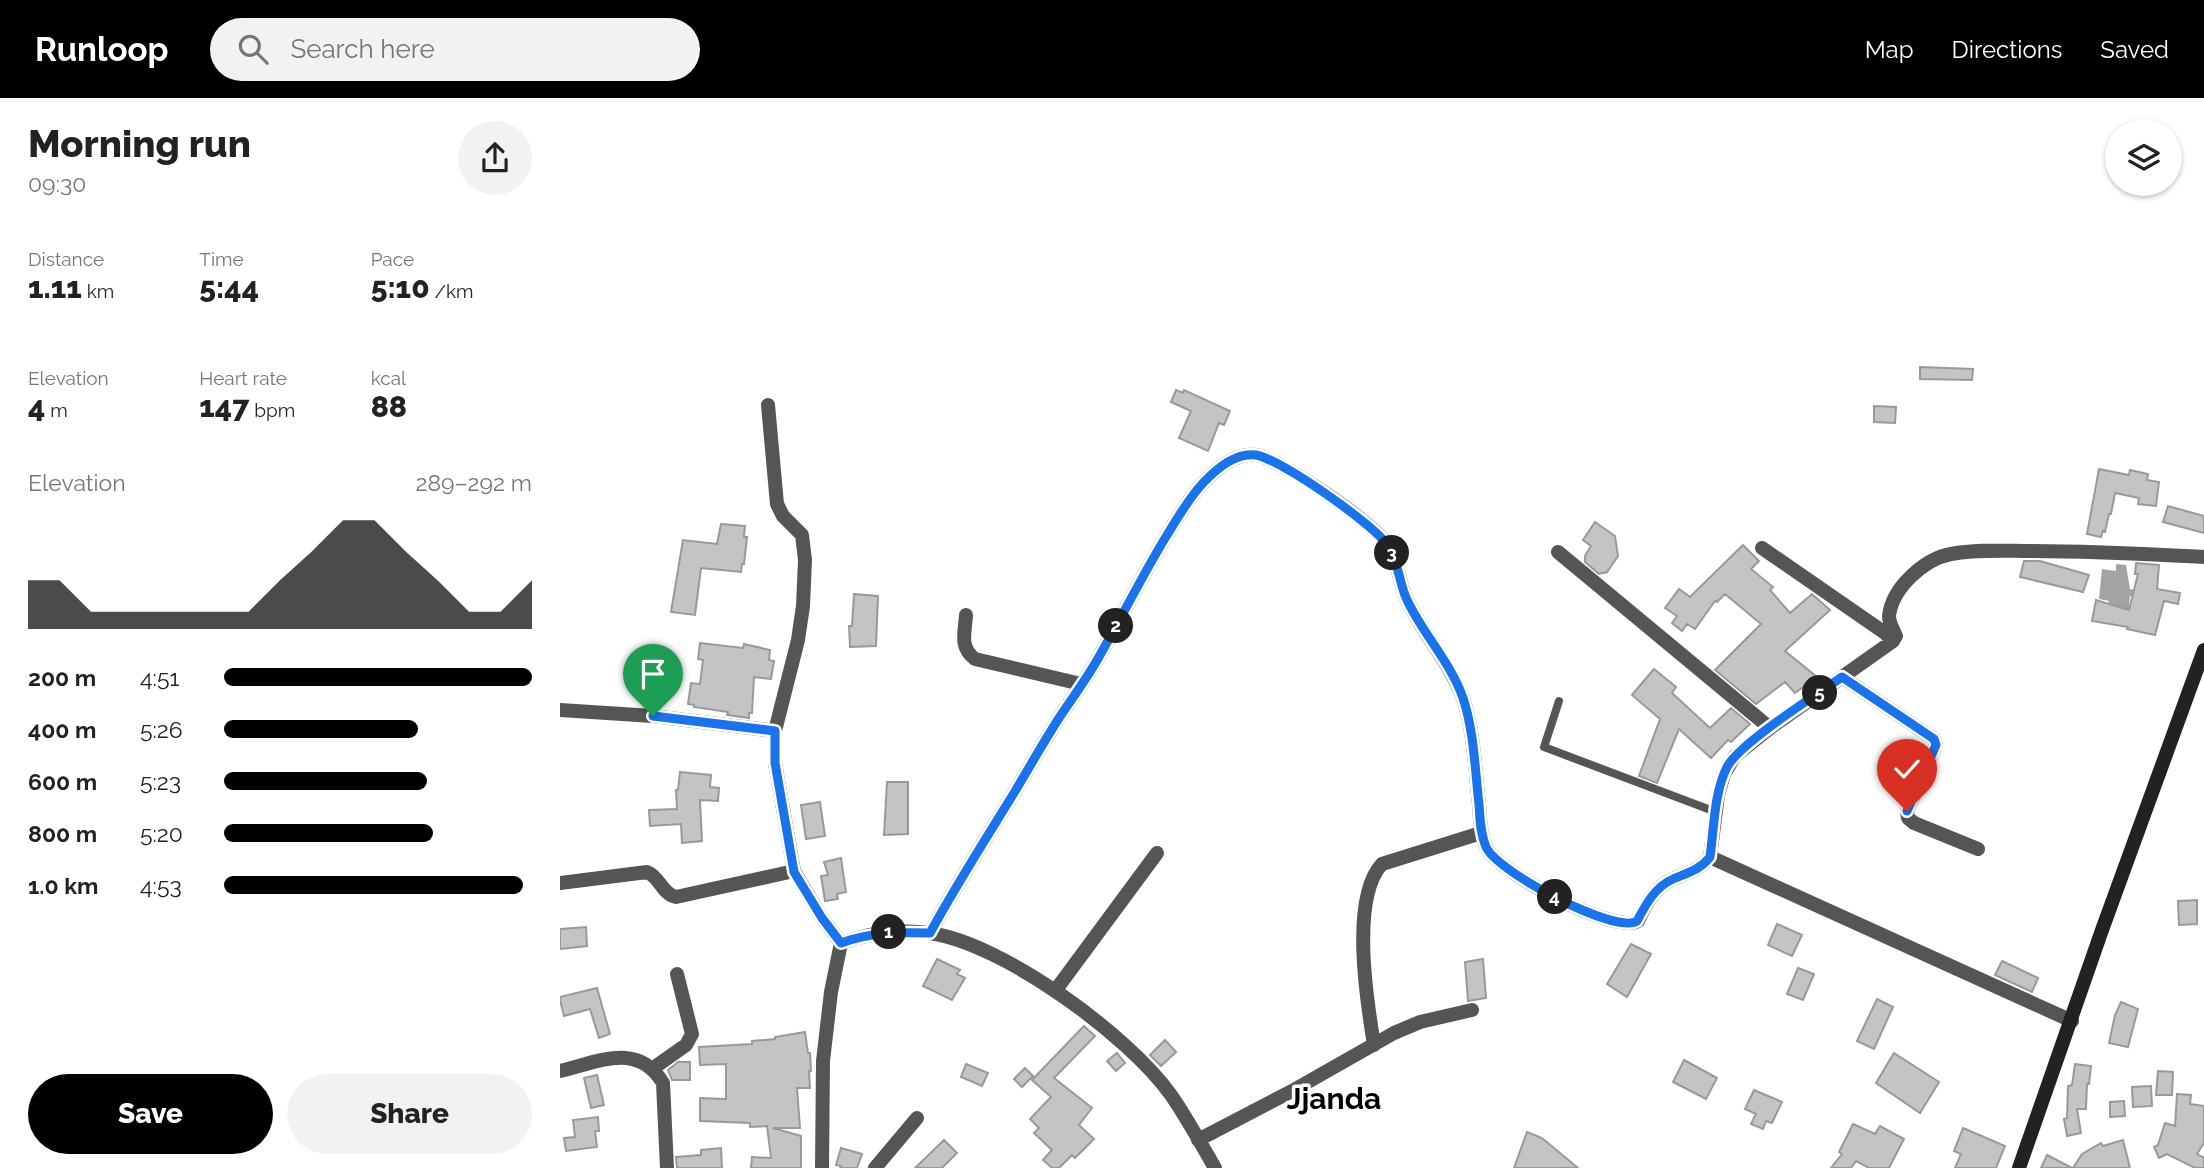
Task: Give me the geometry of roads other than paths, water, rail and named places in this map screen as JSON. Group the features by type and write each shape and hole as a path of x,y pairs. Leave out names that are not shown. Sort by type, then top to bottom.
{"main road":[{"path":"2019,1168 2204,650"}],"street":[{"path":"768,405 777,504 783,516 802,535 805,561 798,640 775,731 775,763 794,872 841,943 831,992 823,1061 822,1168"},
{"path":"930,933 961,877 1099,657 1146,570 1185,506 1204,482 1227,463 1242,455 1256,455 1273,460 1339,503 1389,546 1397,564 1406,599 1463,698 1470,734 1481,833 1487,850 1516,876 1569,904 1627,925 1637,921 1647,902 1660,887 1698,868 1710,857 1718,795 1728,764 1735,756 1892,641 1896,636 1889,618 1892,604 1914,573 1949,554 1982,551 2088,551 2204,557"},
{"path":"1762,548 1885,633 1892,641"},
{"path":"1558,552 1770,728"},
{"path":"966,615 964,645 975,659 1082,684"},
{"path":"1842,677 1934,739 1936,745 1907,811 1908,818 1914,823 1978,849"},
{"path":"560,710 653,716 775,731"},
{"path":"1374,1045 1363,957 1367,901 1373,874 1382,864 1481,833"},
{"path":"1055,991 1157,853"},
{"path":"1710,857 2071,1020"},
{"path":"560,883 647,872 653,874 667,893 676,897 794,872"},
{"path":"841,943 859,936 884,932 930,933 957,940 1024,970 1115,1038 1148,1069 1170,1094 1215,1168"},
{"path":"652,1069 686,1045 692,1034 677,974"},
{"path":"1198,1140 1420,1022 1472,1010"},
{"path":"560,1071 625,1056 642,1061 652,1069 663,1083 667,1168"},
{"path":"875,1168 917,1118"}],"lane":[{"path":"1559,701 1544,747 1716,812"}],"district":[{"name":"Jjanda","path":"1334,1098"}]}
